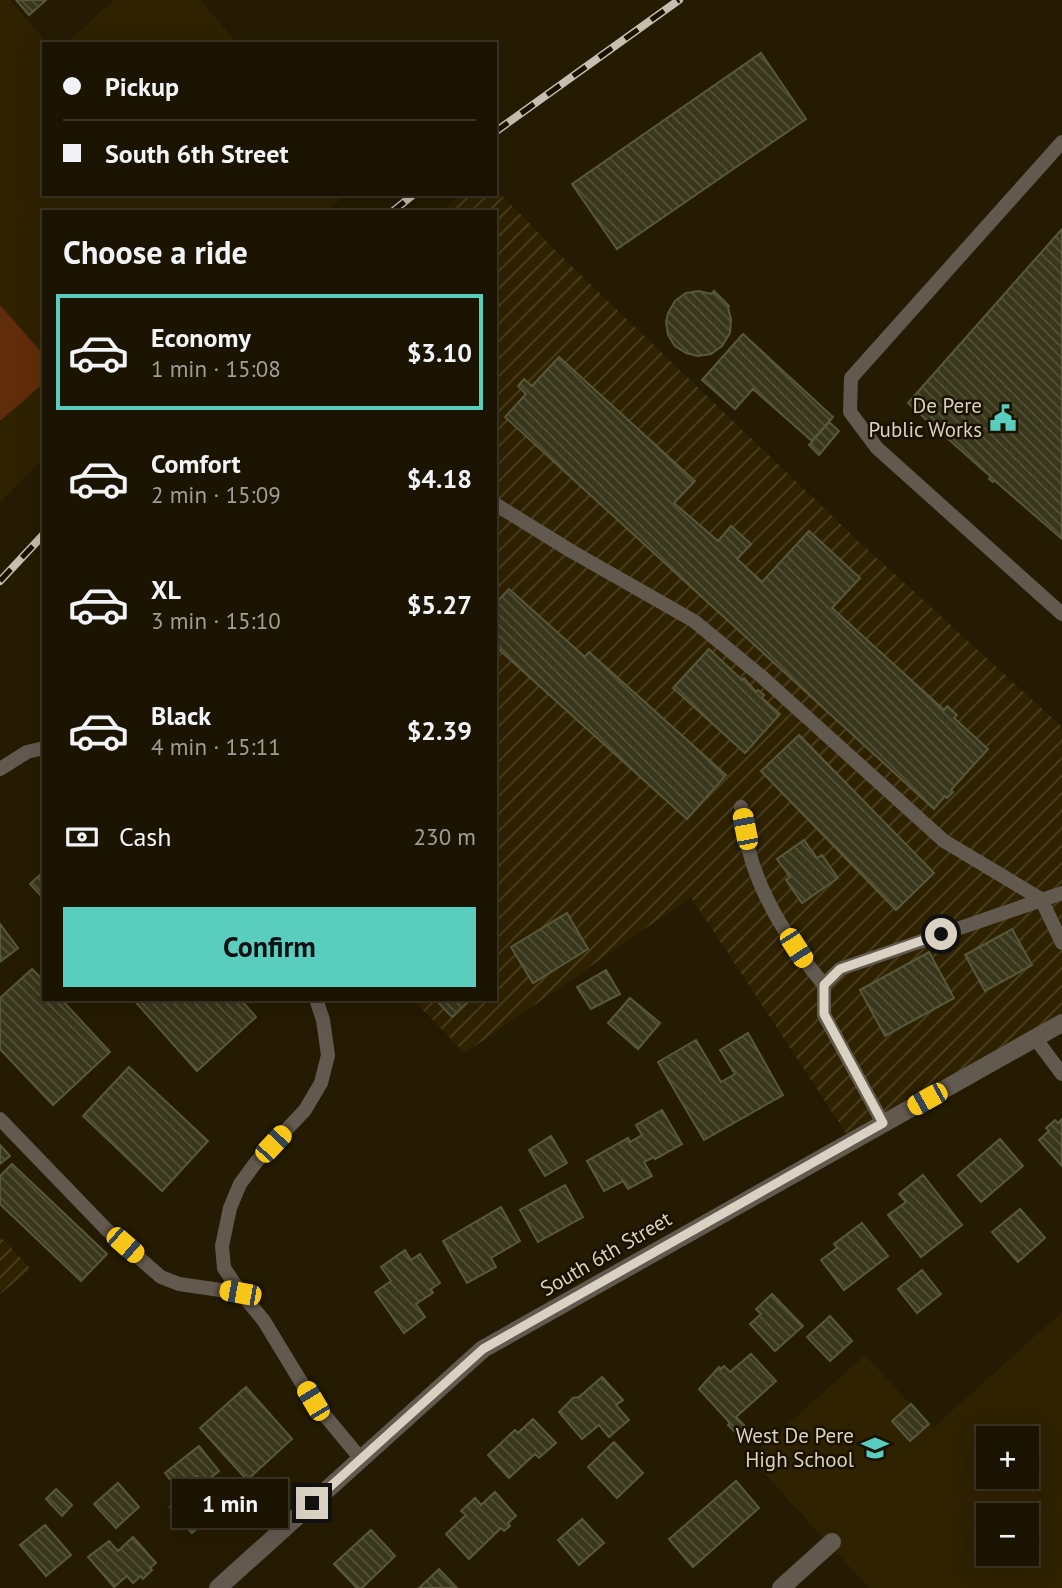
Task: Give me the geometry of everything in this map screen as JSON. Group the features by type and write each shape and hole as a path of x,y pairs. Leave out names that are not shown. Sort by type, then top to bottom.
{"street":[{"name":"South 6th Street","path":"218,1588 483,1349 1062,1023"},
{"path":"781,1588 832,1542"}],"lane":[{"path":"1062,142 851,378 850,412 877,448 1062,614"},
{"path":"497,505 694,621 761,676 944,841 1041,899 1062,943"},
{"path":"0,769 27,752 42,748"},
{"path":"741,807 748,851 757,876 786,933 824,985 824,1014 883,1123"},
{"path":"824,985 840,969 1062,893"},
{"path":"317,1001 323,1020 328,1055 321,1083 305,1110 251,1168 240,1184 230,1208 222,1247 224,1268 240,1293 264,1321 313,1401 361,1459"},
{"path":"1035,1038 1062,1074"},
{"path":"0,1119 107,1230 161,1277 178,1284 240,1293"}],"shaded area":[{"path":"0,0 10,0 46,42 42,42 42,196 345,196 328,210 42,210 42,460 0,503"},
{"path":"114,0 200,0 236,42 67,42"},
{"path":"497,190 556,251 855,538 1062,727 1062,1022 851,1141 691,897 465,1053 414,1001 497,1001 497,210 444,210 459,196 497,196"},
{"path":"0,305 42,353 42,385 0,421"},
{"path":"0,1236 31,1269 0,1294"},
{"name":"West De Pere High School","path":"1062,1312 1062,1588 869,1588 750,1458 865,1355 933,1428"}],"building":[{"path":"16,0 46,0 29,15"},
{"path":"761,53 806,119 617,249 572,184"},
{"path":"1062,229 1062,539 994,480 993,482 989,479 991,477 937,429 935,431 908,403"},
{"path":"699,291 711,294 714,291 729,306 731,319 730,333 722,346 711,354 698,356 675,346 668,335 666,322 675,301 686,293"},
{"path":"743,334 833,417 812,441 753,389 735,409 702,380"},
{"path":"559,357 695,481 674,503 718,541 731,526 751,544 737,559 762,582 809,531 860,578 832,608 944,710 947,706 957,715 954,718 988,749 947,798 945,796 934,809 505,417 526,394 518,386 524,379 532,386"},
{"path":"829,422 839,431 819,455 809,445"},
{"path":"509,589 585,657 589,652 726,775 687,819 497,648 497,602"},
{"path":"709,649 742,680 744,678 756,692 758,690 764,695 762,698 780,714 745,753 673,688"},
{"path":"799,735 934,873 896,910 761,771"},
{"path":"804,840 817,858 822,855 838,878 802,903 786,880 790,877 777,859"},
{"path":"42,873 42,897 30,884"},
{"path":"567,913 588,949 533,983 511,947"},
{"path":"0,924 18,948 0,962"},
{"path":"1012,929 1032,965 985,991 965,955"},
{"path":"929,952 954,998 885,1036 860,990"},
{"path":"32,969 42,979 42,1001 63,1001 110,1052 53,1105 0,1049 0,998"},
{"path":"606,970 620,994 591,1009 577,987"},
{"path":"630,998 660,1023 638,1049 608,1023"},
{"path":"135,1001 242,1001 256,1017 197,1071"},
{"path":"437,1001 469,1001 452,1017"},
{"path":"748,1033 783,1095 704,1140 658,1062 696,1040 721,1082 735,1074 720,1050"},
{"path":"129,1067 208,1141 162,1191 83,1116"},
{"path":"662,1110 682,1144 644,1162 652,1176 628,1189 623,1181 604,1191 587,1161 628,1138 630,1142 642,1135 636,1125"},
{"path":"1062,1119 1062,1166 1039,1140 1049,1131 1046,1128 1055,1120 1058,1123"},
{"path":"551,1136 567,1163 545,1176 529,1150"},
{"path":"1000,1139 1023,1166 981,1202 958,1175"},
{"path":"0,1145 10,1156 0,1164"},
{"path":"12,1164 107,1254 81,1281 0,1204 0,1176"},
{"path":"923,1175 962,1225 921,1257 888,1215 906,1202 899,1194"},
{"path":"565,1185 583,1217 538,1242 520,1210"},
{"path":"501,1207 520,1241 491,1258 496,1267 467,1283 443,1241"},
{"path":"1020,1209 1045,1238 1018,1262 992,1232"},
{"path":"862,1223 888,1256 844,1290 821,1260 837,1248 834,1244"},
{"path":"405,1250 411,1260 420,1254 440,1283 431,1289 433,1293 416,1304 425,1317 404,1333 375,1292 391,1281 381,1267"},
{"path":"922,1270 941,1294 917,1313 898,1289"},
{"path":"772,1294 803,1326 775,1351 750,1324 761,1314 756,1309"},
{"path":"830,1316 852,1341 830,1361 807,1337"},
{"path":"751,1354 776,1381 736,1417 745,1426 737,1434 699,1389 719,1367 721,1369 724,1366 730,1372"},
{"path":"602,1377 623,1400 616,1405 629,1420 609,1437 599,1425 582,1439 559,1412"},
{"path":"246,1387 292,1439 247,1480 200,1428"},
{"path":"911,1404 929,1424 910,1441 892,1421"},
{"path":"533,1419 556,1443 539,1458 535,1454 509,1478 488,1455 515,1430 518,1433"},
{"path":"614,1442 643,1473 617,1498 588,1467"},
{"path":"199,1446 219,1471 203,1484 197,1476 179,1491 165,1473"},
{"path":"736,1481 759,1508 693,1567 669,1539"},
{"path":"118,1483 139,1507 116,1528 94,1504"},
{"path":"196,1485 208,1500 213,1496 222,1506 192,1533 170,1507"},
{"path":"56,1489 72,1505 62,1516 46,1499"},
{"path":"495,1492 516,1516 508,1523 510,1526 504,1531 501,1528 469,1559 446,1534 466,1515 461,1511 475,1498 481,1505"},
{"path":"582,1519 604,1543 579,1565 558,1540"},
{"path":"45,1525 71,1555 46,1576 20,1545"},
{"path":"371,1530 395,1556 362,1588 357,1588 334,1564"},
{"path":"133,1537 156,1563 143,1579 141,1576 133,1583 127,1576 114,1587 88,1557 109,1541 118,1551"},
{"path":"438,1570 457,1588 419,1588"}],"railway":[{"path":"497,131 679,0"},
{"path":"394,210 412,196"},
{"path":"0,581 42,536"}],"place":[{"name":"De Pere Public Works","path":"1003,418"},
{"name":"West De Pere High School","path":"875,1448"}],"route":[{"path":"312,1503 483,1349 883,1123 824,1014 824,985 840,969 941,934"}]}
